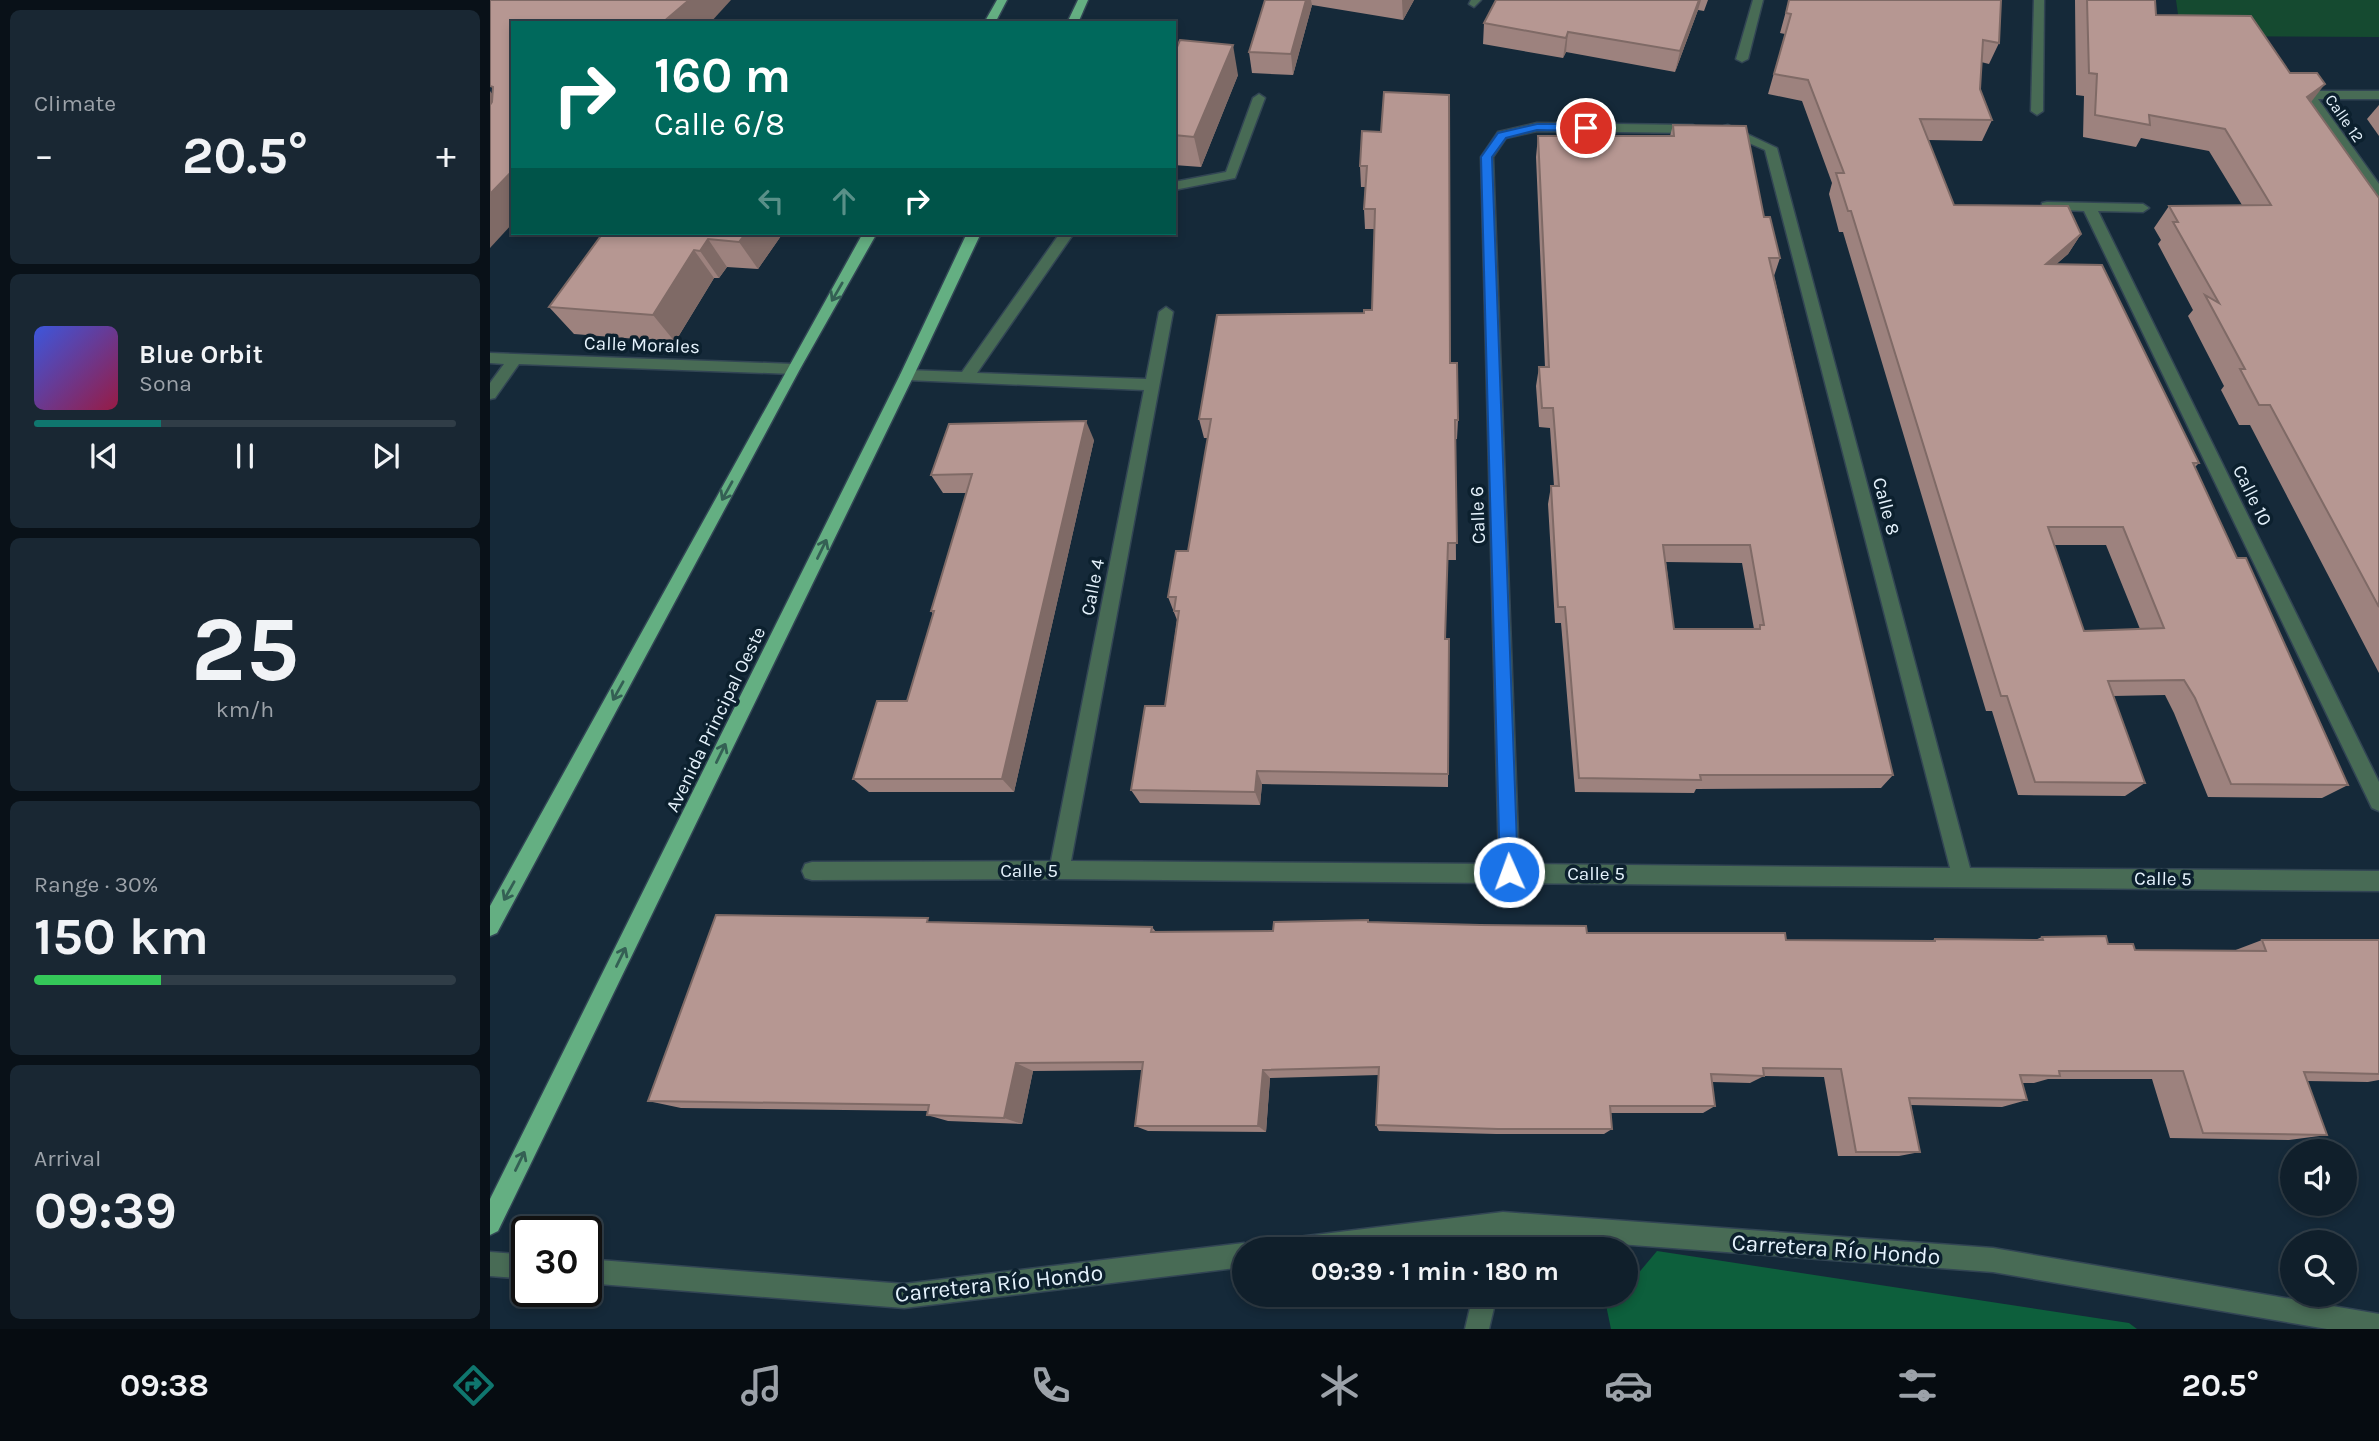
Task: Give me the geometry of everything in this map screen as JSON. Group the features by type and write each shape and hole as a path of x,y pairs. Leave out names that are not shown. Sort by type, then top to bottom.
{"main road":[{"path":"990,21 1002,0"},
{"path":"1073,21 1083,0"},
{"path":"490,926 793,369 869,235"},
{"name":"Avenida Principal Oeste","path":"490,1223 907,375 973,235"}],"street":[{"path":"1742,59 1758,0"},
{"path":"2037,111 2039,0"},
{"name":"Calle 12","path":"2379,95 2309,95 2379,193"},
{"path":"1176,186 1231,175 1259,98"},
{"name":"Calle 8","path":"1487,157 1502,135 1537,127 1733,129 1771,148 1962,875"},
{"name":"Calle 6","path":"1487,157 1509,872"},
{"path":"2036,206 2143,208"},
{"name":"Calle 10","path":"2089,207 2379,802"},
{"path":"966,377 1066,235"},
{"name":"Calle 4","path":"1059,870 1166,313"},
{"name":"Calle Morales","path":"490,358 793,369"},
{"path":"490,394 514,359"},
{"path":"907,375 1153,385"},
{"name":"Calle 5","path":"812,871 1509,872 2379,881"},
{"path":"1500,1237 1503,1224"},
{"name":"Carretera Río Hondo","path":"1396,1237 1503,1224 1993,1261 2379,1326"},
{"name":"Carretera Río Hondo","path":"602,1273 904,1296 1232,1256"},
{"path":"490,1264 511,1266"},
{"path":"1477,1329 1482,1307"}],"green space":[{"path":"2176,0 2379,0 2379,37 2181,36"},
{"path":"1657,1251 2129,1323 2137,1329 1611,1329 1606,1307 1638,1307 1638,1274"}],"building":[{"path":"490,0 689,0 664,21 511,21 511,172 490,194 490,105 493,87 490,86"},
{"path":"1265,0 1306,0 1291,54 1249,52"},
{"path":"1496,0 1699,0 1680,51 1568,32 1566,38 1484,23"},
{"path":"1789,0 2001,0 1999,43 1983,40 1980,89 1992,120 1920,119 1954,205 2068,206 2081,234 2046,264 2102,265 2199,463 2193,463 2237,558 2246,558 2348,785 2231,784 2195,698 2184,680 2108,681 2145,783 2035,782 2007,696 2001,696 1851,211 1848,211 1836,173 1844,173 1808,80 1774,74 1791,14 1786,13","holes":["2048,527 2123,527 2164,628 2084,631"]},
{"path":"2087,0 2155,0 2156,15 2251,16 2290,73 2317,73 2325,84 2307,97 2379,198 2379,607 2270,405 2259,405 2240,369 2245,369 2205,295 2219,303 2173,222 2178,222 2169,206 2271,205 2225,129 2149,115 2150,125 2095,115 2097,74 2089,73"},
{"path":"1180,40 1233,45 1194,137 1176,135 1176,49"},
{"path":"1384,92 1449,95 1450,363 1457,363 1458,420 1455,420 1457,543 1448,543 1445,639 1449,639 1448,774 1257,771 1255,792 1131,790 1145,706 1165,706 1179,611 1174,611 1176,597 1168,597 1176,551 1188,551 1211,419 1199,419 1217,315 1364,313 1364,310 1372,310 1375,209 1364,209 1367,166 1360,166 1362,131 1381,132"},
{"path":"1673,125 1746,126 1764,217 1770,217 1780,258 1769,258 1893,775 1700,775 1701,780 1579,778 1565,607 1558,607 1551,486 1559,486 1553,408 1542,408 1539,367 1549,367 1538,136 1674,136","holes":["1663,545 1750,545 1764,625 1760,625 1760,629 1674,629"]},
{"path":"602,235 744,235 739,242 708,239 700,251 694,250 653,315 549,307"},
{"path":"1086,421 1002,779 853,779 877,701 907,701 972,474 931,475 949,424"},
{"path":"716,915 928,918 927,922 1152,927 1151,932 1273,931 1274,922 1368,920 1586,926 1587,933 1785,933 1786,940 2043,940 2042,937 2106,936 2108,944 2133,944 2135,950 2266,951 2262,940 2379,940 2379,1074 2304,1072 2327,1135 2203,1133 2183,1071 2059,1071 2060,1076 2020,1075 2027,1100 1909,1098 1920,1152 1856,1152 1841,1069 1763,1068 1764,1076 1711,1074 1715,1106 1610,1106 1612,1129 1376,1125 1379,1067 1263,1070 1258,1126 1135,1126 1143,1062 1016,1063 1004,1118 927,1115 929,1105 648,1101"}],"route":[{"path":"1509,872 1487,157 1502,135 1537,127 1586,128"}]}
